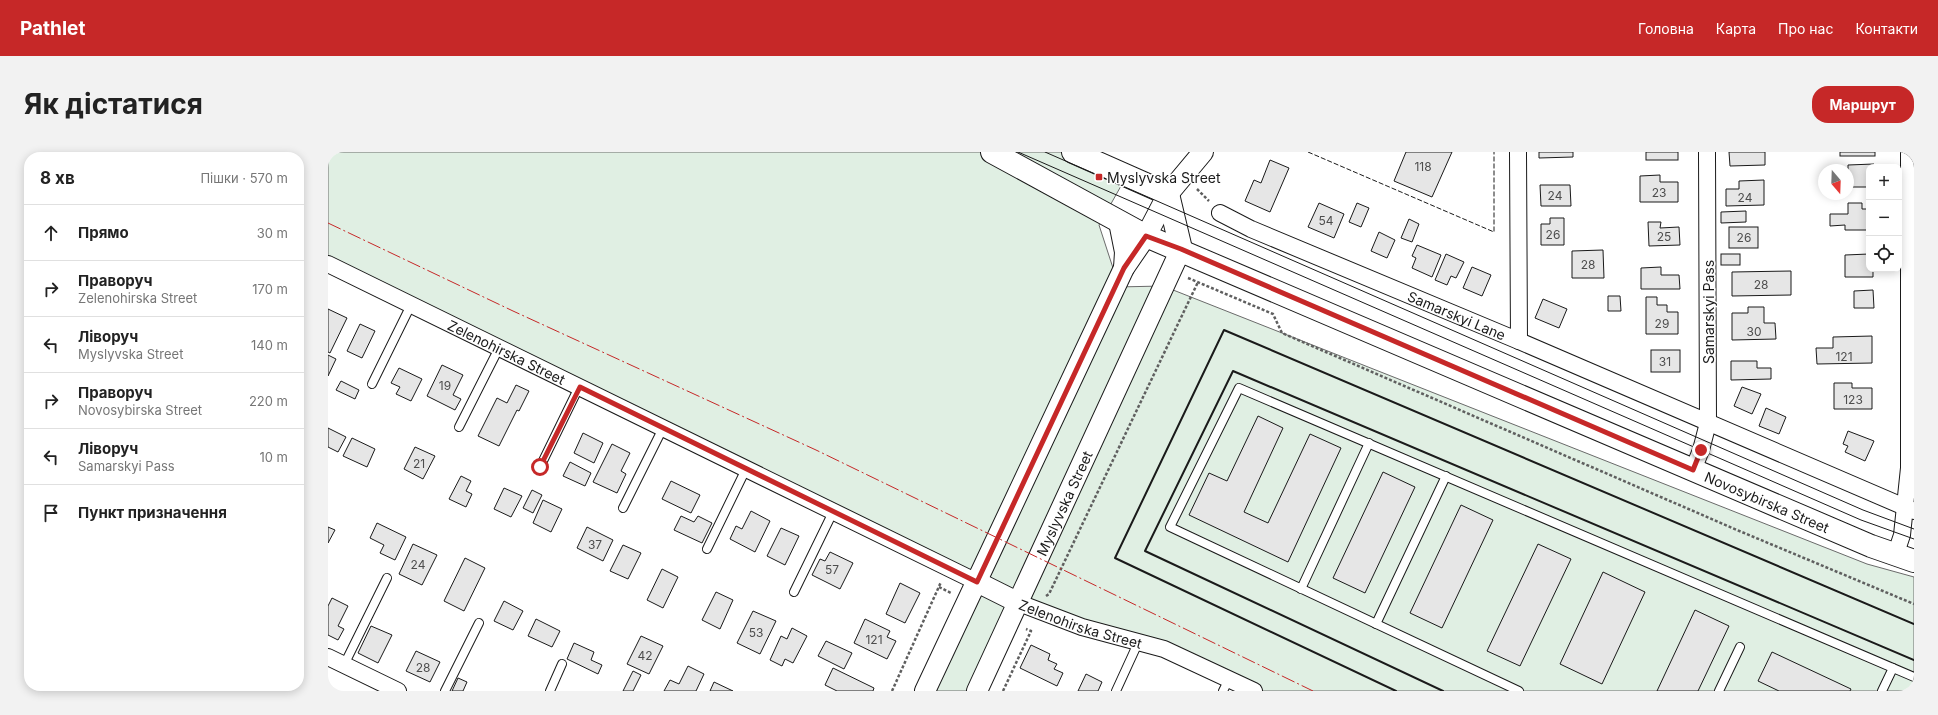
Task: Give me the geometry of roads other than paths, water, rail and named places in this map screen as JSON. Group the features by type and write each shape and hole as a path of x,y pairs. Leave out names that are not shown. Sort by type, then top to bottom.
{"main road":[{"name":"Novosybirska Street","path":"992,152 1015,158 1119,222 1146,236 1181,249 1693,470 1905,559"},
{"path":"1073,152 1168,194 1181,249"}],"street":[{"path":"925,691 1126,266 1146,236 1168,194 1203,152"},
{"name":"Samarskyi Lane","path":"1220,213 1251,229 1519,341 1518,152"},
{"name":"Samarskyi Pass","path":"1693,470 1701,450 1708,423 1707,152"},
{"path":"1905,559 1902,534 1910,509 1909,152"},
{"path":"1119,222 1125,252 1126,266"},
{"name":"Myslyvska Street","path":"977,691 1019,603 1181,249"},
{"name":"Zelenohirska Street","path":"328,264 1019,603 1082,627 1138,644 1164,649 1226,685 1254,691"},
{"path":"1519,341 1910,509"},
{"path":"328,657 398,691"}],"lane":[{"path":"372,384 411,305"},
{"path":"460,427 499,348"},
{"path":"540,467 580,387"},
{"path":"1519,691 1170,527 1239,388 1914,677"},
{"path":"623,508 663,428"},
{"path":"1301,589 1369,444"},
{"path":"707,549 746,469"},
{"path":"1376,624 1446,476"},
{"path":"794,592 833,512"},
{"path":"344,665 386,578"},
{"path":"445,691 478,623"},
{"path":"1116,691 1138,644"},
{"path":"1719,691 1740,647"},
{"path":"550,691 562,664"},
{"path":"1882,691 1893,668"}],"tram line":[{"path":"1018,152 1861,520 1914,539"},
{"path":"1045,152 1863,510 1914,529"}],"place":[{"name":"Myslyvska Street","path":"1099,177"}]}
